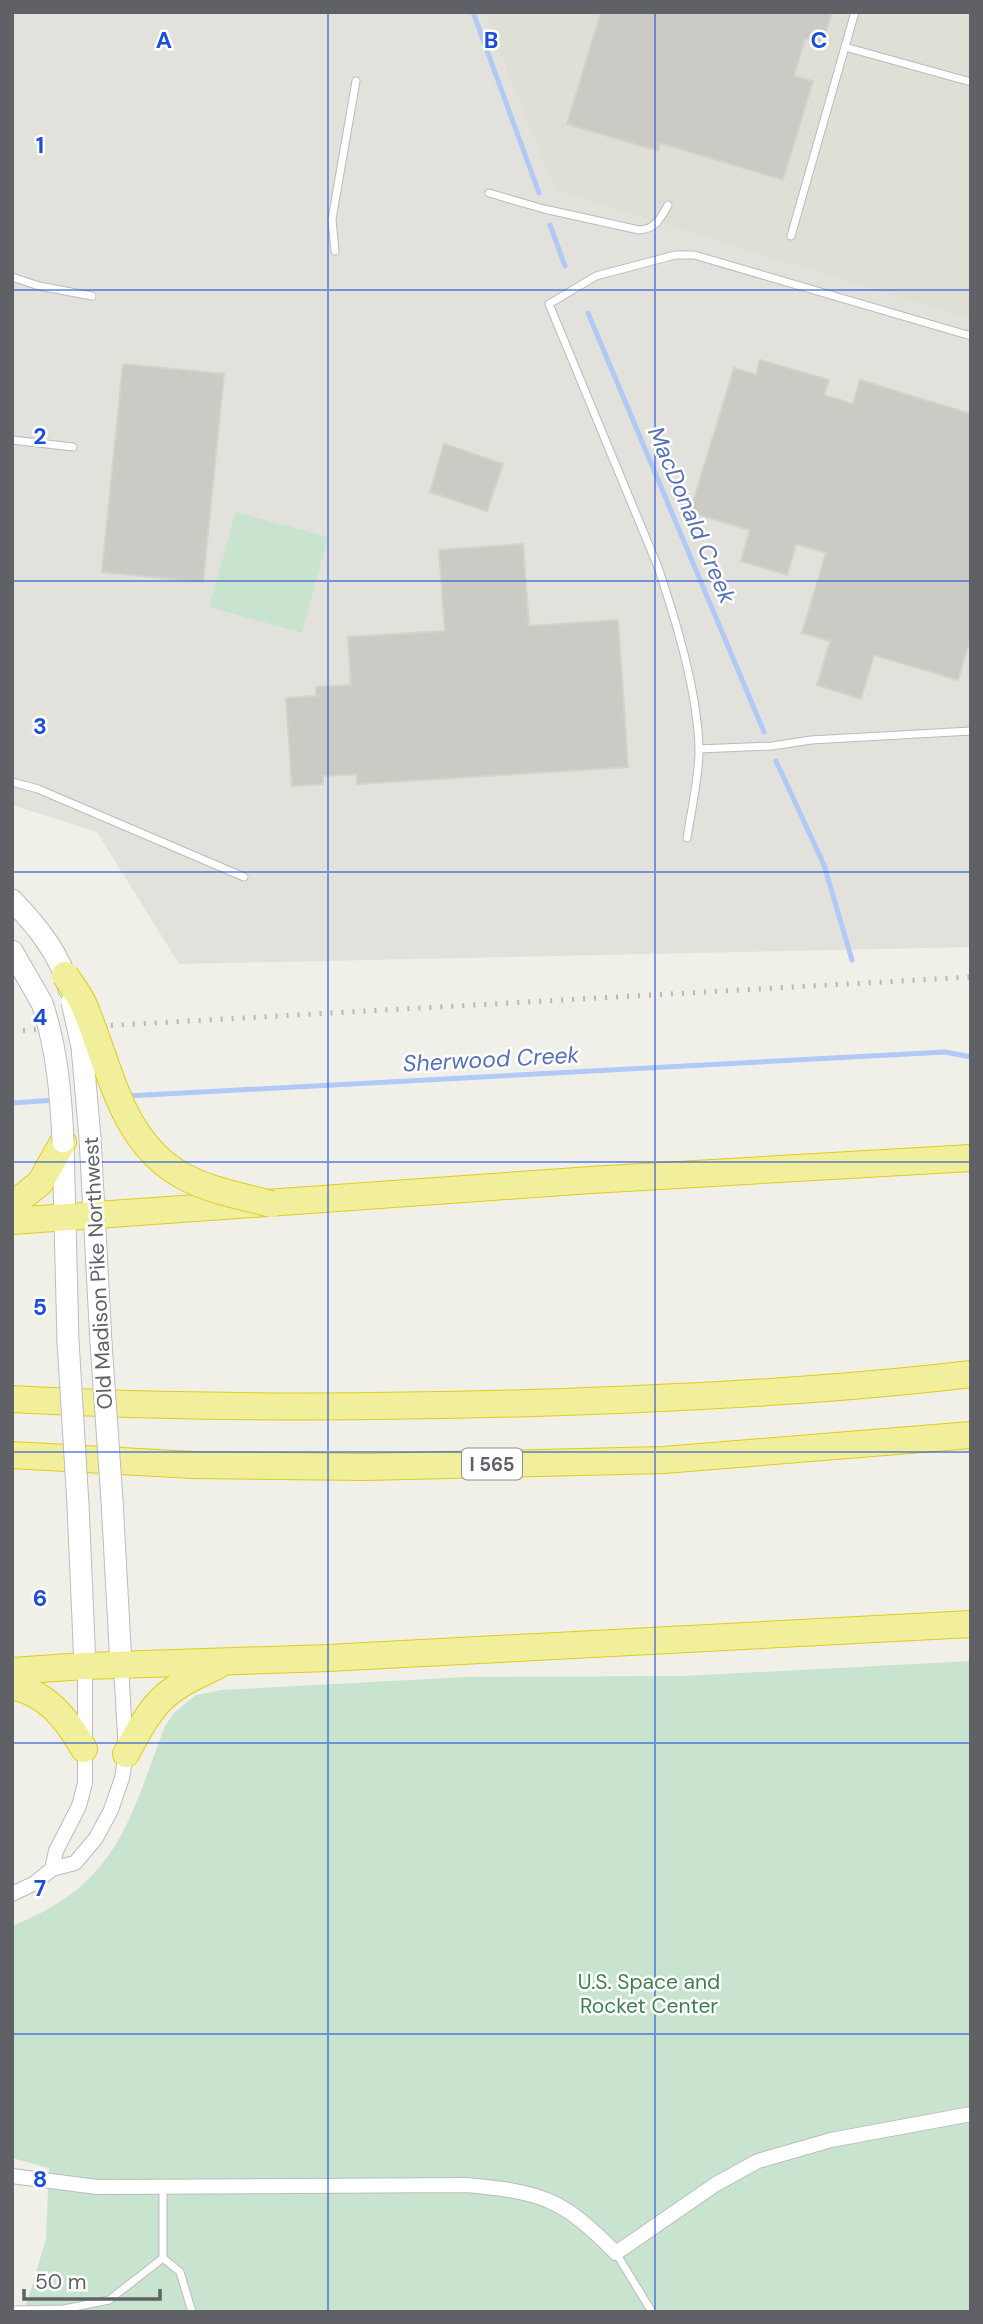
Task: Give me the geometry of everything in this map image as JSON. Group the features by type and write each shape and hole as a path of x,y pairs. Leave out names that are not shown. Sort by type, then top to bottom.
{"highway":[{"path":"65,975 82,1000 129,1122 152,1152 166,1165 202,1184 271,1204"},
{"path":"12,1205 40,1183 64,1142"},
{"path":"12,1221 591,1180 971,1158"},
{"path":"12,1399 281,1407 514,1404 740,1394 971,1374"},
{"name":"I 565","path":"12,1455 193,1465 366,1467 664,1460 971,1435"},
{"path":"12,1671 328,1658 958,1625 971,1632"},
{"path":"126,1754 148,1713 163,1696 183,1681 227,1661"},
{"path":"12,1686 44,1698 56,1708 84,1749"}],"main road":[{"name":"Old Madison Pike Northwest","path":"12,900 43,937 65,975 82,1047 90,1138 121,1665"},
{"name":"Old Madison Pike Northwest","path":"12,951 42,1003 50,1025 59,1070 64,1142 68,1341 85,1666"}],"street":[{"path":"12,1894 52,1869 75,1863 96,1839 111,1810 122,1778 126,1754 121,1665"},
{"path":"52,1869 56,1851 79,1806 85,1783 85,1666"},
{"path":"12,2176 97,2187 466,2185 512,2189 540,2196 568,2209 589,2225 616,2253 694,2198 758,2161 831,2140 971,2114"}],"lane":[{"path":"791,236 855,12"},
{"path":"845,47 971,82"},
{"path":"335,251 332,219 356,82"},
{"path":"489,193 544,209 639,230 658,223 668,205"},
{"path":"687,838 699,749 685,663 658,567 549,304 596,276 675,255 694,255 971,336"},
{"path":"12,277 39,286 92,296"},
{"path":"12,440 73,447"},
{"path":"699,749 971,731"},
{"path":"12,782 38,789 244,877"},
{"path":"163,2187 163,2258"},
{"path":"616,2253 652,2312"},
{"path":"12,2310 64,2309 109,2300 163,2258"},
{"path":"163,2258 180,2272 192,2312"}],"shaded area":[{"path":"12,12 483,12 555,191 971,320 971,947 179,964 97,832 12,805"},
{"path":"483,12 971,12 971,320 555,191"}],"green space":[{"path":"236,512 328,537 302,633 209,607"},
{"name":"U.S. Space and Rocket Center","path":"971,1661 971,2312 24,2312 46,2239 49,2168 12,2158 12,1926 47,1909 75,1891 97,1870 128,1821 165,1726 174,1713 196,1695 221,1690 466,1677 684,1676"}],"building":[{"path":"601,12 832,12 823,43 805,39 794,76 813,81 783,180 660,143 658,151 567,124"},
{"path":"760,360 829,380 824,395 853,404 860,380 971,414 971,636 958,680 874,655 861,699 817,685 830,641 802,633 826,553 796,544 787,575 741,561 750,530 690,512 734,368 756,375"},
{"path":"123,364 224,374 203,582 102,572"},
{"path":"444,444 503,464 487,511 430,492"},
{"path":"523,544 529,626 618,620 628,767 357,784 357,774 323,776 323,784 292,786 286,698 316,696 316,687 351,685 348,637 445,631 439,550"}],"waterway":[{"name":"MacDonald Creek","path":"473,12 539,193"},
{"path":"550,225 565,266"},
{"name":"MacDonald Creek","path":"588,313 764,732"},
{"name":"MacDonald Creek","path":"776,761 824,865 852,960"},
{"name":"Sherwood Creek","path":"127,1096 945,1052 971,1057"},
{"name":"Sherwood Creek","path":"12,1103 55,1100"}],"railway":[{"path":"12,1031 971,977"}]}
